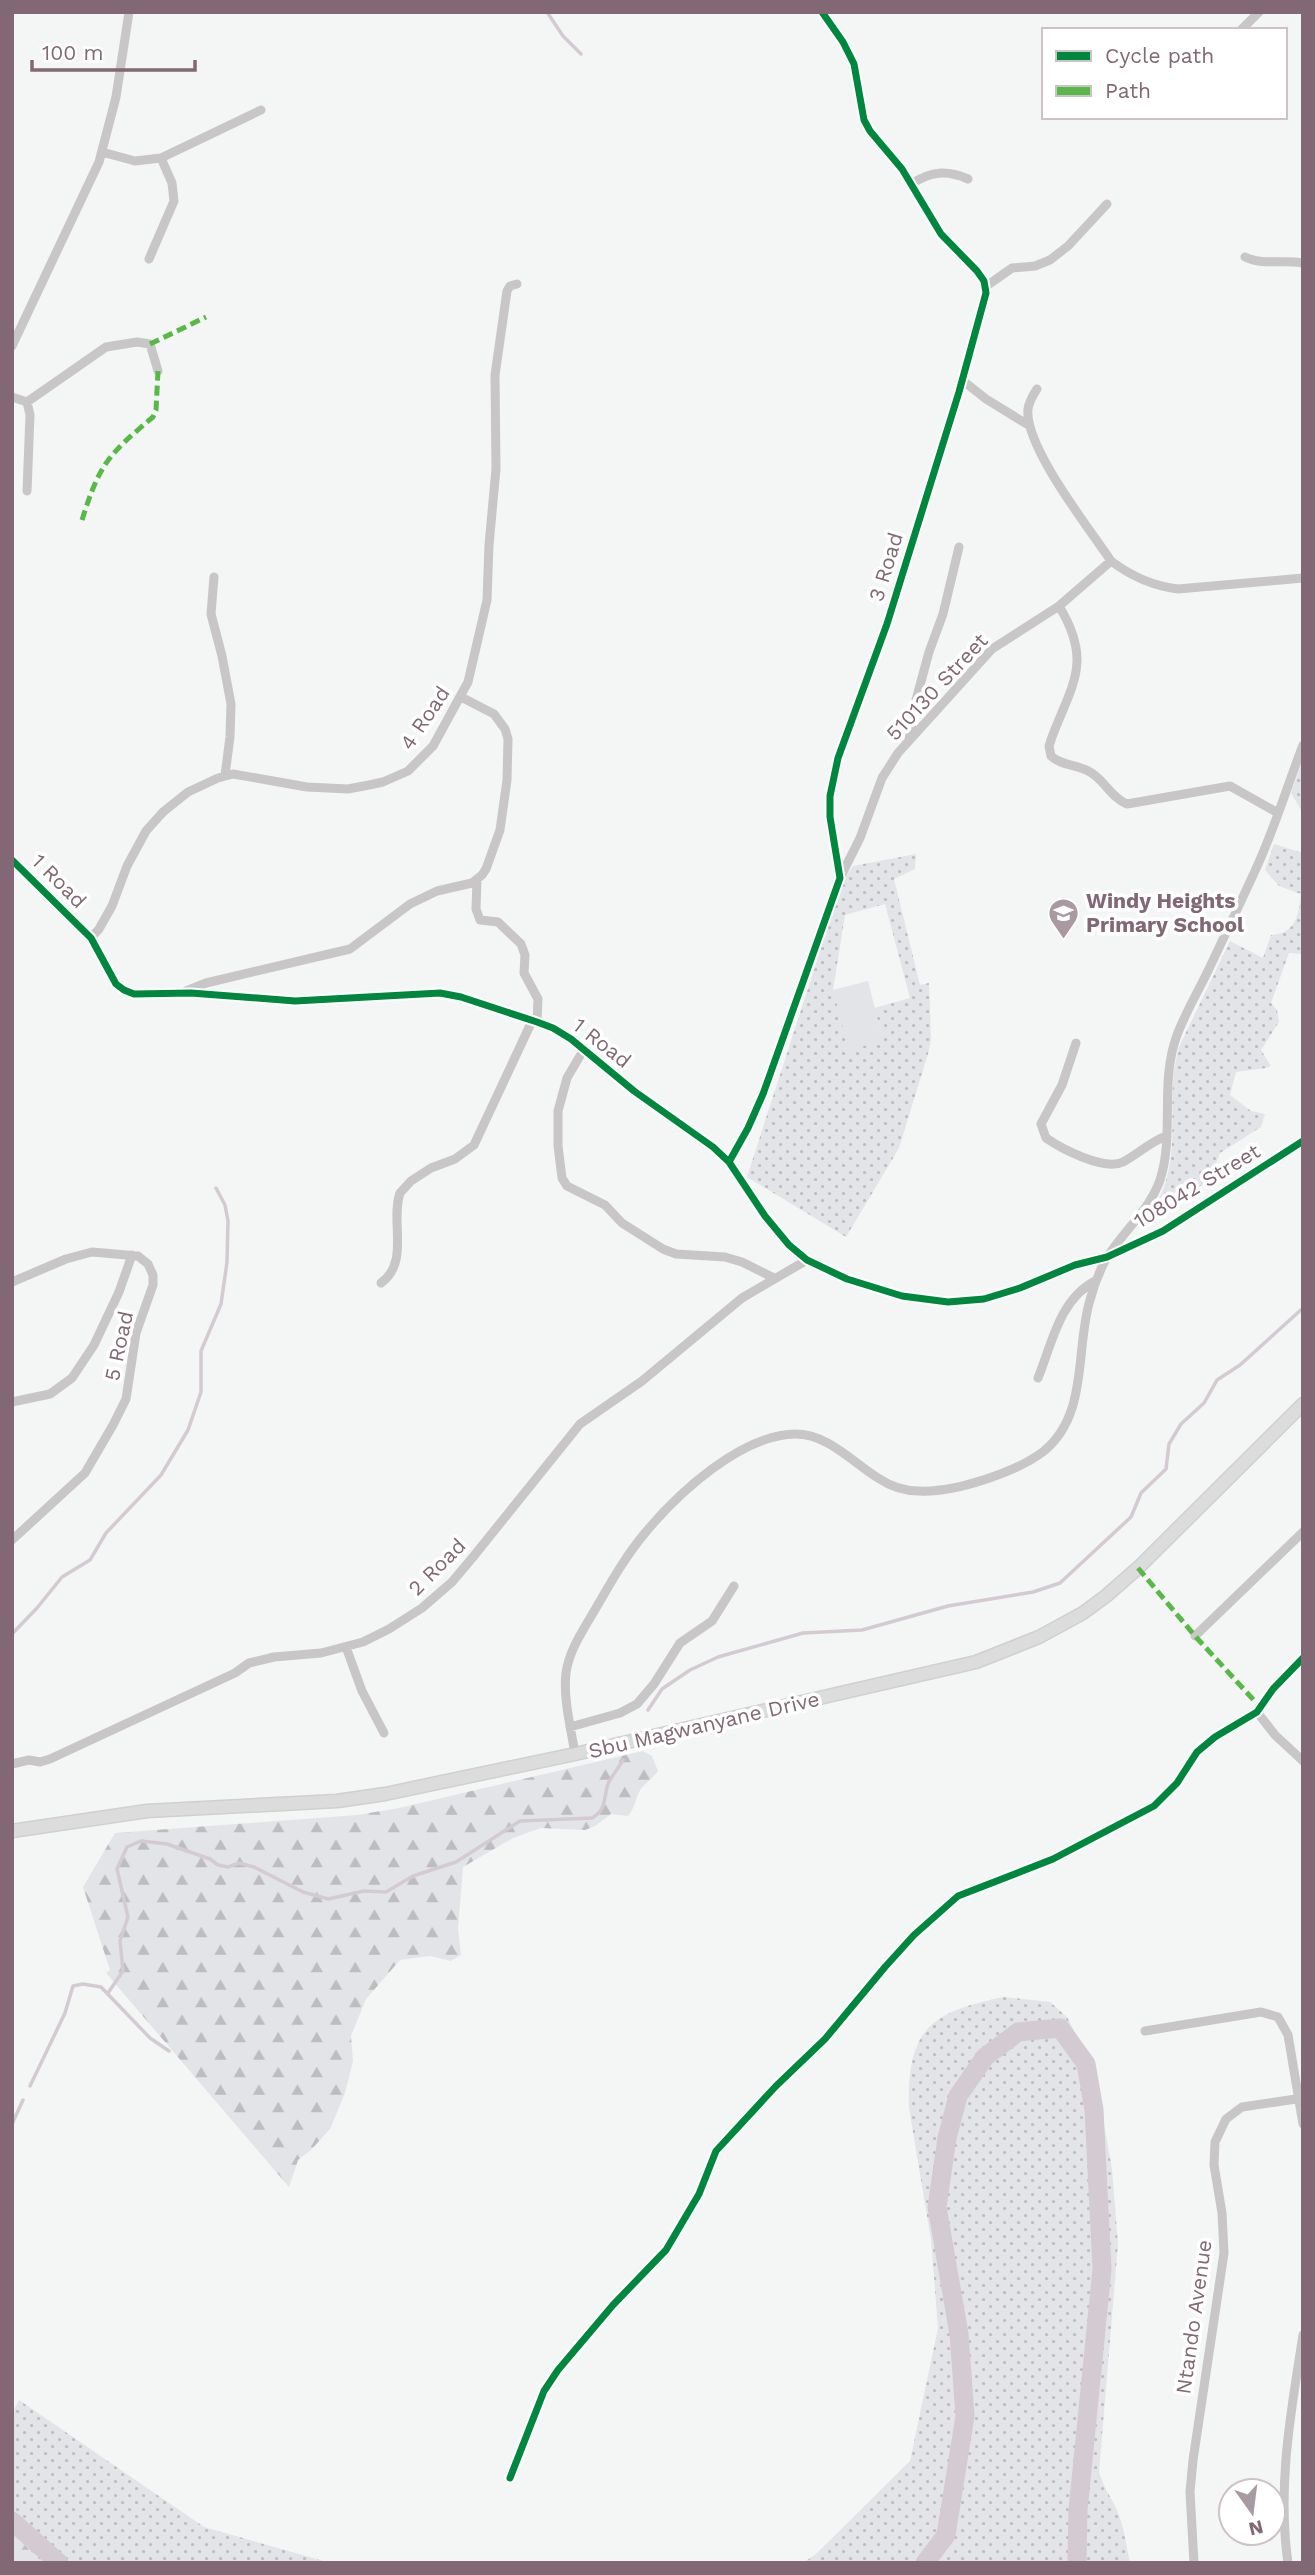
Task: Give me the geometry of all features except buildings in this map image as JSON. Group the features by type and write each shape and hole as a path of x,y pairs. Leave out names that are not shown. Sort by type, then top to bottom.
{"main road":[{"name":"Sbu Magwanyane Drive","path":"12,1831 147,1811 337,1801 385,1794 575,1754 976,1662 1039,1637 1083,1614 1106,1596 1138,1568 1303,1404"}],"street":[{"path":"12,346 102,152 116,97 129,12"},
{"path":"822,12 843,42 854,64 864,120 870,131 896,159 941,234 978,271 985,287 1012,268 1035,266 1050,260 1068,246 1107,204"},
{"path":"1243,28 1259,12"},
{"path":"102,152 135,161 161,158 261,110"},
{"path":"149,259 174,201 172,183 161,158"},
{"path":"912,184 923,176 941,173 951,173 968,179"},
{"path":"1245,257 1262,263 1303,263"},
{"name":"4 Road","path":"91,938 104,922 131,858 154,821 188,792 225,775 250,776 307,787 348,789 383,782 408,771 433,746 461,698 471,672 487,600 496,469 495,375 508,291 510,286 517,284"},
{"name":"3 Road","path":"729,1162 763,1094 839,878 830,817 832,778 887,624 986,301 985,287"},
{"path":"27,402 95,352 106,347 137,342 150,344 158,371"},
{"path":"962,380 986,399 1030,426"},
{"path":"1037,389 1028,409 1030,426 1038,448 1052,474 1111,561 1143,580 1178,589 1303,578"},
{"path":"12,397 27,402"},
{"path":"27,402 30,415 27,491"},
{"path":"909,740 916,699 943,614 958,547"},
{"name":"510130 Street","path":"839,878 860,838 883,778 909,740 992,649 1059,606 1111,561"},
{"path":"214,577 211,614 231,704 225,775"},
{"path":"1059,606 1072,634 1077,679 1049,746 1051,757 1061,763 1092,772 1118,799 1127,804 1230,786 1278,813"},
{"path":"177,994 206,983 350,949 410,904 437,891 477,879 486,869 500,830 507,780 508,739 505,729 494,715 461,698"},
{"path":"575,1754 566,1674 575,1645 628,1555 646,1531 688,1490 740,1450 761,1440 781,1435 814,1437 830,1444 892,1485 917,1491 964,1484 1026,1462 1052,1444 1073,1404 1088,1306 1095,1281 1107,1257 1153,1196 1165,1160 1166,1088 1177,1034 1259,862 1303,745"},
{"name":"1 Road","path":"12,860 91,938 116,984 124,990 147,995 177,994 295,1001 440,993 461,997 553,1028 584,1049 634,1091 713,1147 729,1162 765,1216 789,1245 807,1260 847,1279 885,1292 914,1298 948,1302 984,1299 1004,1294 1066,1268 1107,1257"},
{"path":"381,1283 389,1277 396,1264 400,1193 411,1181 431,1168 455,1159 474,1145 534,1022 538,999 524,973 524,950 498,922 480,919 476,909 477,879"},
{"path":"1076,1043 1062,1085 1041,1124 1046,1138 1075,1154 1115,1164 1125,1161 1152,1141 1166,1136"},
{"path":"584,1049 566,1078 558,1111 558,1146 562,1178 567,1186 606,1205 622,1223 663,1249 676,1254 734,1259 774,1278"},
{"name":"108042 Street","path":"1107,1257 1163,1231 1303,1141"},
{"path":"12,1282 66,1259 92,1252 132,1255 94,1345 72,1378 65,1385 41,1397 12,1402"},
{"name":"5 Road","path":"12,1540 85,1473 125,1399 136,1333 153,1285 153,1275 148,1264 132,1255"},
{"name":"2 Road","path":"12,1764 29,1760 40,1762 87,1743 235,1673 249,1663 346,1647 389,1629 439,1594 474,1557 580,1424 635,1387 728,1308 807,1260"},
{"path":"1038,1378 1068,1304 1095,1281"},
{"path":"1195,1636 1303,1532"},
{"path":"570,1727 620,1713 637,1704 654,1684 680,1643 712,1621 734,1586"},
{"path":"346,1647 362,1691 384,1733"},
{"path":"510,2477 544,2390 613,2305 666,2250 699,2194 716,2151 776,2086 825,2039 914,1935 958,1896 1053,1859 1154,1806 1177,1783 1191,1759 1205,1744 1259,1710 1273,1689 1303,1658"},
{"path":"1259,1710 1275,1735 1303,1761"},
{"path":"1145,2031 1261,2012 1282,2019 1287,2030 1301,2098 1303,2124"},
{"name":"Ntando Avenue","path":"1194,2563 1190,2492 1193,2460 1224,2253 1222,2213 1214,2165 1215,2142 1226,2119 1242,2107 1301,2098"},
{"path":"1288,2563 1283,2508 1284,2466 1303,2335"}],"green space":[{"path":"1303,759 1303,813 1291,793"},
{"path":"1274,844 1303,853 1303,954 1289,953 1271,1003 1277,1010 1279,1022 1261,1050 1271,1066 1236,1072 1230,1095 1251,1111 1265,1114 1261,1127 1220,1153 1210,1180 1192,1191 1156,1205 1170,1166 1173,1088 1179,1047 1230,941 1263,958 1271,935 1286,931 1295,922 1301,894 1279,886 1265,870"},
{"path":"916,854 915,869 894,879 920,985 929,983 931,1040 899,1148 846,1237 747,1177 843,880 853,866","holes":["885,904 910,998 874,1008 883,1041 833,990 845,915"]},
{"path":"868,981 883,1041 849,1050 833,990"},
{"path":"643,1751 652,1756 658,1771 641,1789 628,1816 611,1814 585,1830 541,1828 513,1838 463,1867 458,1929 461,1955 451,1961 430,1956 400,1960 366,1999 351,2036 353,2061 345,2093 330,2129 298,2160 289,2187 106,1973 110,1970 83,1887 115,1833 357,1815 399,1808"},
{"path":"1004,1997 1050,2002 1067,2017 1094,2069 1112,2169 1118,2244 1099,2472 1119,2515 1130,2563 803,2563 816,2554 910,2461 938,2328 931,2240 909,2108 909,2081 913,2059 928,2028 941,2018 979,2003"},
{"path":"19,2400 204,2527 327,2562 347,2563 43,2563 12,2533 12,2414"},
{"path":"12,2533 43,2563 12,2563"}],"waterway":[{"path":"547,12 563,36 581,54"},
{"path":"12,1634 62,1577 90,1560 106,1533 161,1475 188,1430 201,1392 201,1351 221,1304 227,1262 228,1221 225,1205 216,1188"},
{"path":"648,1710 662,1689 690,1670 718,1657 803,1633 862,1630 948,1606 1033,1592 1060,1583 1131,1517 1141,1493 1166,1469 1169,1444 1181,1424 1204,1403 1217,1380 1240,1365 1303,1308"},
{"path":"108,1993 123,1971 120,1941 128,1917 117,1869 127,1847 141,1841 167,1844 210,1859 218,1865 228,1867 239,1863 254,1867 303,1892 328,1899 364,1891 386,1892 413,1876 456,1862 520,1821 592,1818 602,1807 608,1784 623,1760"},
{"path":"30,2086 65,2013 73,1986 83,1984 101,1987 150,2038 169,2051"},
{"path":"925,2563 946,2535 965,2416 959,2334 937,2207 947,2138 958,2096 985,2057 1018,2032 1060,2028 1086,2064 1094,2110 1102,2269 1078,2510 1077,2563"},
{"path":"12,2124 23,2100"},
{"path":"12,2521 59,2563"}],"marked path":[{"path":"150,344 206,317"},
{"path":"82,520 94,485 107,461 153,417 156,410 158,371"},
{"path":"1138,1568 1261,1708"}],"cycle path":[{"path":"729,1162 763,1094 840,878 830,817 830,796 838,758 887,624 959,392 986,293 984,281 977,271 941,234 902,169 870,131 864,120 854,64 843,42 822,12"},
{"path":"12,860 91,938 116,984 134,994 191,993 295,1001 440,993 461,997 553,1028 571,1039 634,1091 713,1147 729,1162 765,1216 789,1245 807,1260 847,1279 902,1296 948,1302 984,1299 1020,1288 1075,1265 1107,1257 1163,1231 1303,1141"},
{"path":"510,2478 544,2391 558,2370 613,2305 666,2250 699,2194 716,2151 776,2086 825,2039 914,1935 958,1896 1053,1859 1154,1806 1177,1783 1197,1752 1215,1737 1257,1712 1273,1689 1303,1658"}],"place":[{"name":"Windy Heights Primary School","path":"1063,940"}]}
